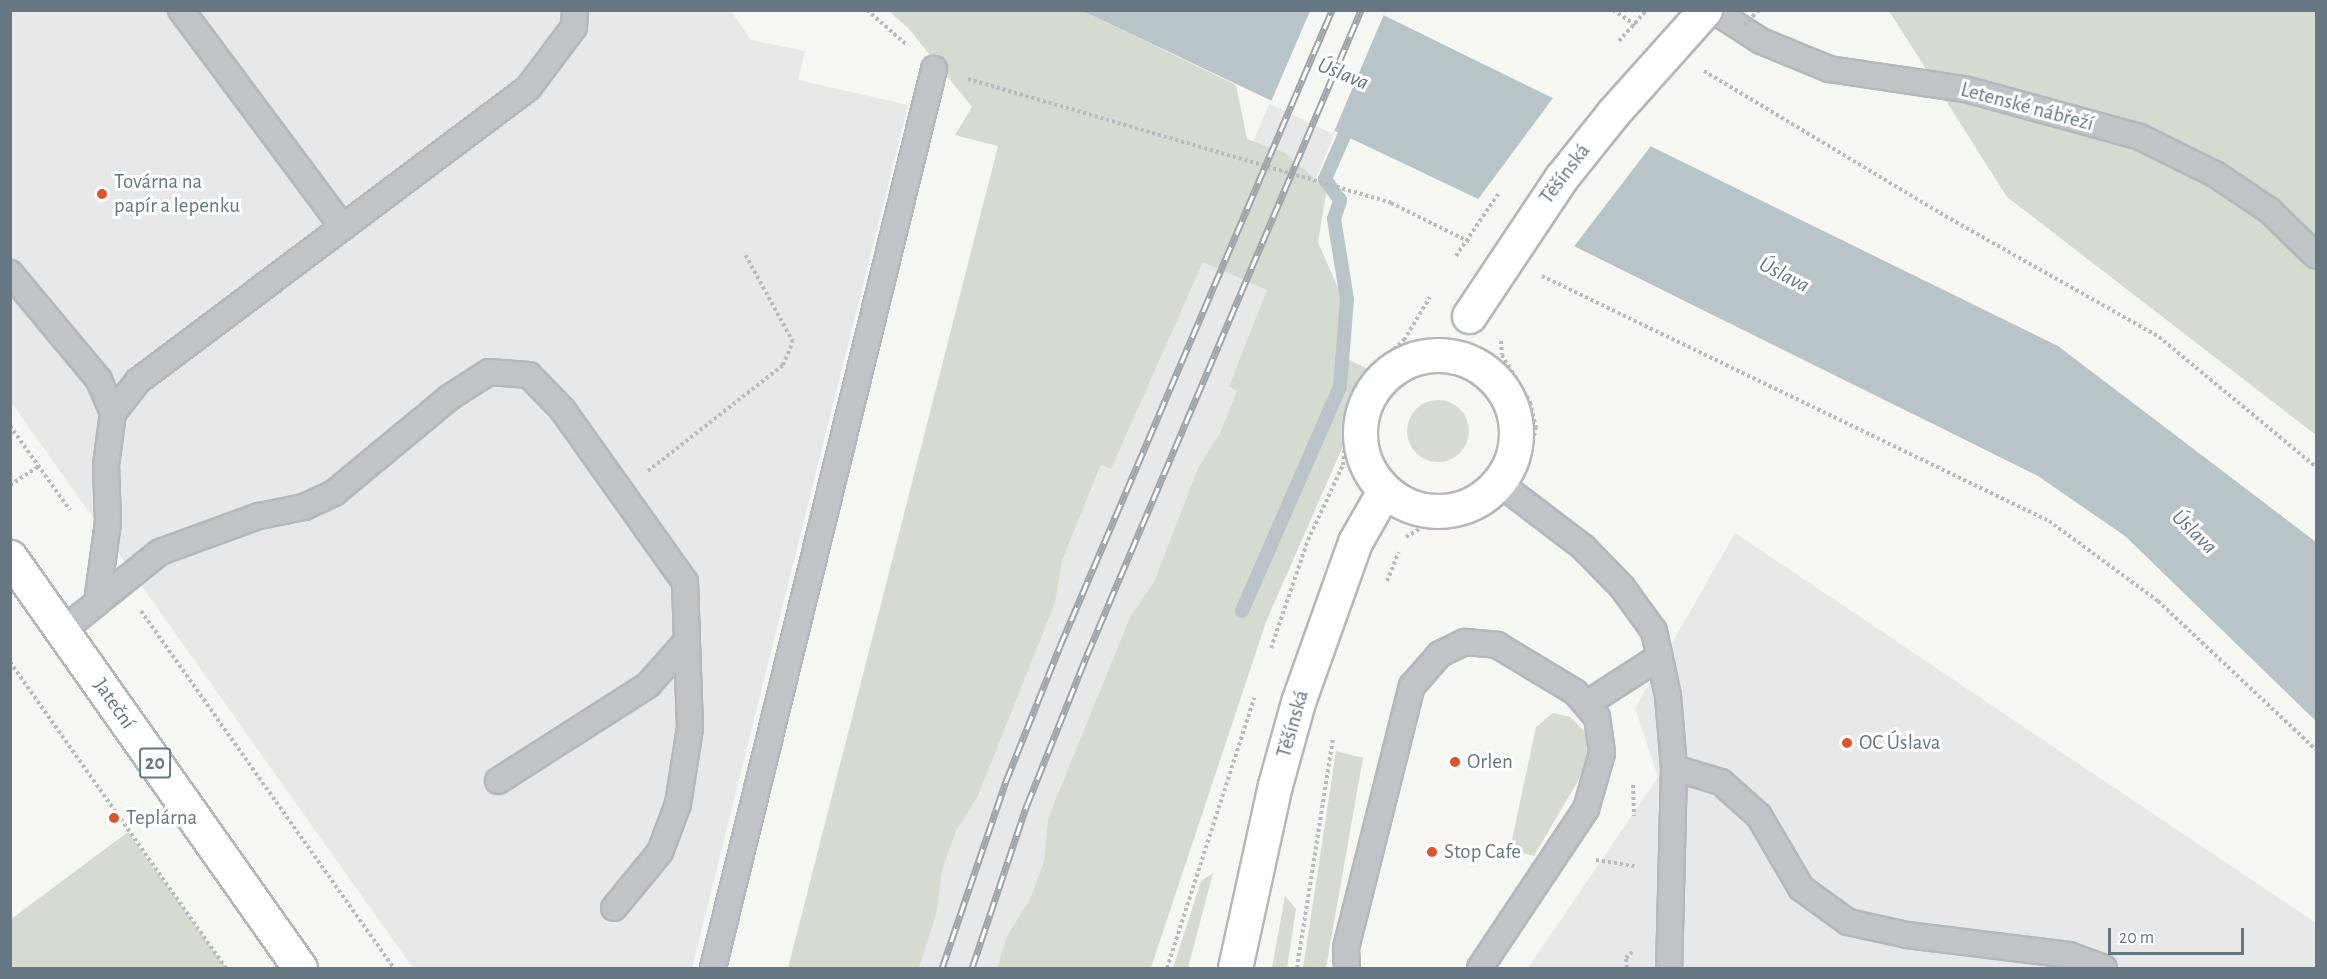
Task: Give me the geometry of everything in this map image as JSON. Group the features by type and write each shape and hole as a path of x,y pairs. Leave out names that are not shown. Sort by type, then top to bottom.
{"street":[{"name":"Těšínská","path":"1448,355 1469,316 1561,178 1667,50 1713,11"},
{"path":"1448,355 1471,362 1490,375 1506,394 1514,415 1516,439 1511,462 1499,483 1480,500 1456,510 1430,512 1414,508 1384,491 1368,471 1360,448 1359,423 1366,400 1381,380 1400,364 1424,356 1448,355"},
{"name":"Těšínská","path":"1235,969 1275,785 1299,702 1355,542 1384,491"},
{"name":"Jateční","path":"10,557 300,969"}],"lane":[{"path":"181,10 343,226"},
{"path":"98,602 105,559 106,465 113,413 138,381 529,87 574,27 574,10"},
{"name":"Letenské nábřeží","path":"1713,11 1761,41 1829,69 1965,90 2140,137 2215,174 2261,204 2316,256"},
{"path":"713,969 934,69"},
{"path":"10,273 99,380 113,413"},
{"path":"62,631 160,552 259,516 304,507 334,493 450,397 489,372 529,375 562,409 685,582 690,728 678,804 660,852 614,908"},
{"path":"1499,483 1583,548 1622,587 1654,631 1668,696 1674,768 1669,969"},
{"path":"498,782 648,685 687,641"},
{"path":"1347,969 1346,948 1412,686 1440,654 1465,642 1497,645 1588,703 1597,717 1602,753 1586,809 1480,969"},
{"path":"1588,703 1659,657"},
{"path":"1674,768 1721,782 1759,816 1801,888 1848,922 1907,935 2069,954 2104,969"}],"path":[{"path":"867,10 934,69 1391,203 1478,245"},
{"path":"1613,10 1642,30"},
{"path":"1702,70 1940,213 2159,337 2316,467"},
{"path":"621,492 783,364 793,342 744,252"},
{"path":"1531,271 2049,521 2158,601 2316,750"},
{"path":"1343,465 1349,404 1367,373 1404,340 1433,293"},
{"path":"10,426 105,559"},
{"path":"10,485 39,466"},
{"path":"1383,592 1405,537"},
{"path":"122,584 394,969"},
{"path":"10,662 226,969"},
{"path":"1297,969 1334,735"},
{"path":"1633,776 1634,821"},
{"path":"1635,855 1635,878"},
{"path":"1627,969 1626,958 1637,948"}],"shaded area":[{"path":"10,11 731,11 751,40 805,51 798,80 908,105 692,968 413,968 11,402"},
{"path":"889,11 1083,11 1236,85 1247,139 1285,153 1327,189 1318,242 1341,295 1337,353 1375,373 1266,622 1151,968 997,968 1007,936 1030,899 1044,861 1048,818 1130,617 1154,582 1198,468 1220,433 1237,391 1229,386 1267,290 1203,262 1111,469 1101,465 1062,561 1055,603 978,796 956,831 942,871 937,911 919,968 788,968 998,146 955,135 972,107 909,29"},
{"path":"1310,11 1386,11 1229,385 1237,391 1220,433 1198,468 1154,582 1130,617 1048,818 1044,861 1030,899 1007,936 997,968 919,968 937,911 942,871 956,831 978,796 1055,603 1062,561 1102,464 1111,468"},
{"path":"1889,11 2316,11 2316,435 2007,197"},
{"path":"1438,400 1450,402 1460,409 1467,419 1469,431 1467,443 1460,453 1450,460 1438,462 1426,460 1416,453 1409,443 1407,431 1409,419 1416,409 1426,402"},
{"name":"OC Úslava","path":"1735,533 2316,923 2316,968 1528,968 1658,777 1635,708"},
{"path":"1553,713 1570,717 1586,733 1587,757 1578,781 1534,856 1510,849 1536,727"},
{"path":"1336,751 1363,758 1326,968 1303,968"},
{"path":"128,832 226,968 11,968 11,919"},
{"path":"1213,873 1188,968 1173,968 1201,881"},
{"path":"1285,896 1296,909 1287,968 1272,968"}],"water":[{"name":"Úslava","path":"1083,11 1375,11 2058,346 2316,542 2316,721 2125,536 2038,476 1495,207"}],"pier":[{"path":"1310,11 1385,12 1333,134 1270,104"},
{"path":"1556,94 1654,142 1572,249 1476,202"}],"waterway":[{"path":"1242,611 1340,387 1347,299 1334,219 1340,200 1325,179 1344,136"}],"railway":[{"path":"942,968 1006,781 1060,646 1332,10"},
{"path":"972,968 1027,805 1087,655 1361,10"}],"place":[{"name":"Továrna na papír a lepenku","path":"102,194"},
{"name":"OC Úslava","path":"1847,743"},
{"name":"Orlen","path":"1455,762"},
{"name":"Teplárna","path":"114,818"},
{"name":"Stop Cafe","path":"1432,852"}]}
